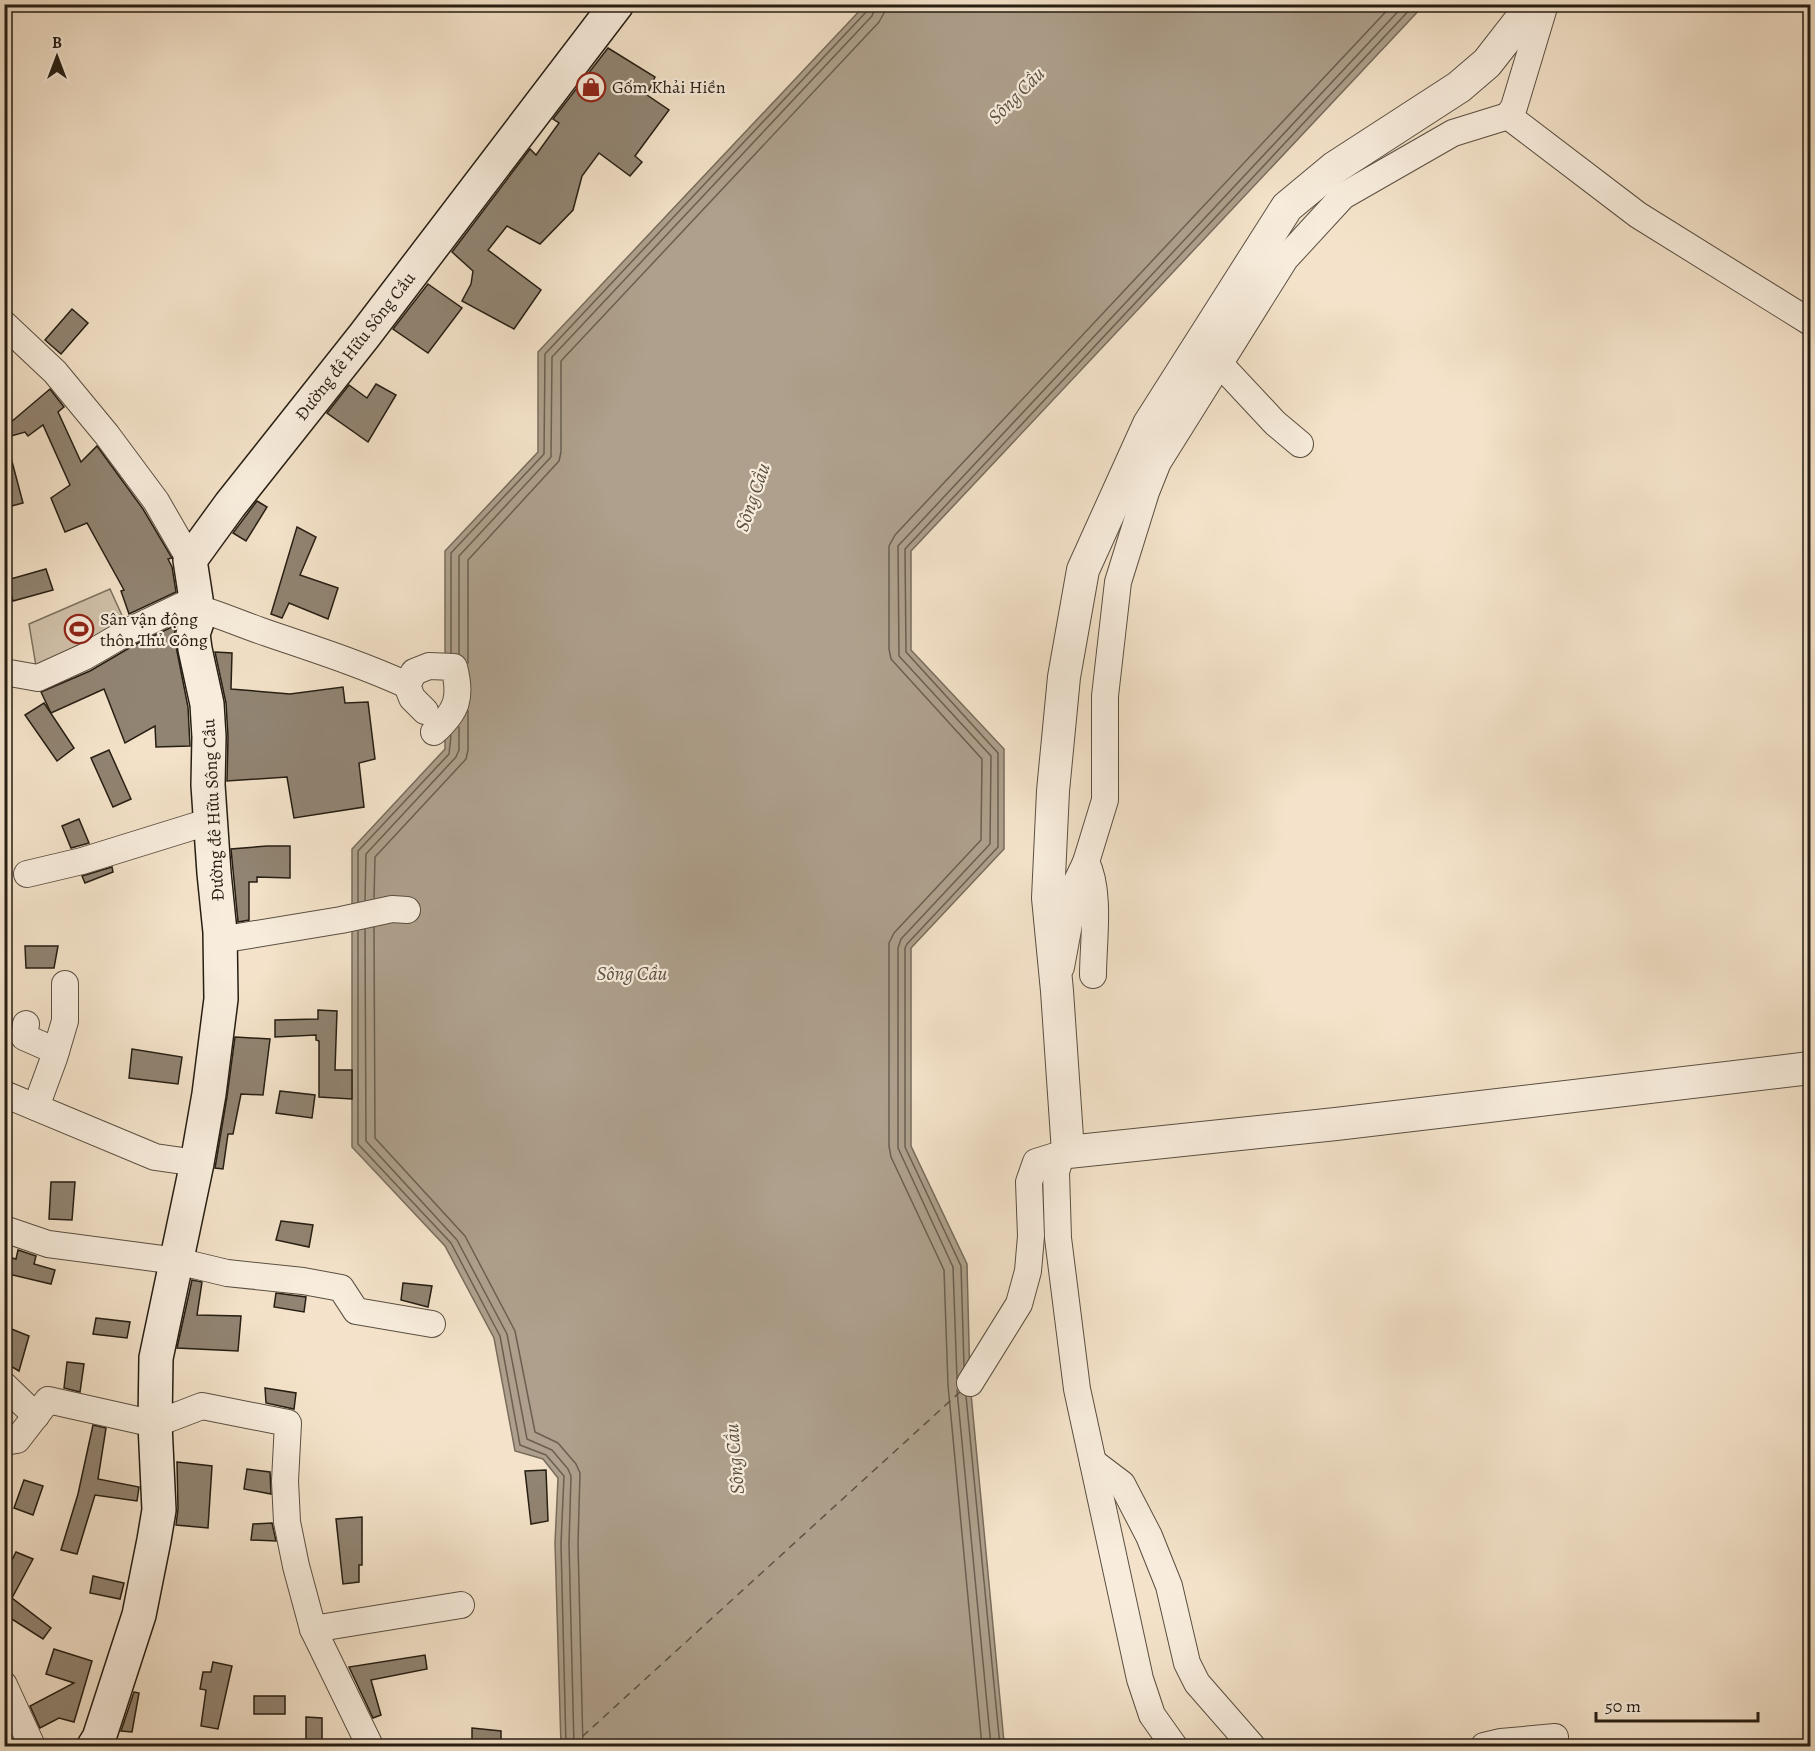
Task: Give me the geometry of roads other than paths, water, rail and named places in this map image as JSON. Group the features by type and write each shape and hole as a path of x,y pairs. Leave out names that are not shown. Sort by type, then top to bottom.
{"main road":[{"name":"Đường đê Hữu Sông Cầu","path":"101,1744 139,1615 159,1510 155,1424 156,1358 210,1094 221,999 207,704 193,634 197,622 197,604 190,560 617,4"}],"street":[{"path":"1057,991 1077,881 1086,862 1105,800 1105,696 1118,582 1149,424 1287,207 1334,168 1459,87 1487,63 1533,4"},
{"path":"1068,1152 1057,991 1047,898 1053,791 1064,677 1083,570 1136,484 1158,462 1285,259 1343,196 1453,133 1508,116 1514,107 1545,4"},
{"path":"1508,116 1638,215 1810,322"},
{"path":"4,324 55,372 107,435 156,501 190,560"},
{"path":"1219,363 1275,423 1300,444"},
{"path":"4,672 38,678 84,657 129,631 197,604 217,614 358,664 407,685 412,698 430,721 450,717 459,686 454,667 429,666 414,672 407,685"},
{"path":"27,874 82,861 211,821"},
{"path":"1086,862 1092,879 1093,975"},
{"path":"220,940 392,909 407,910"},
{"path":"36,1107 65,1021 65,984"},
{"path":"26,1024 24,1037 56,1051"},
{"path":"970,1383 1019,1304 1028,1271 1031,1236 1029,1182 1036,1162 1068,1152 1336,1124 1810,1068"},
{"path":"4,1094 156,1157 197,1163"},
{"path":"1068,1152 1060,1159 1056,1172 1058,1238 1077,1389 1140,1679 1152,1715 1174,1746"},
{"path":"4,1229 48,1244 177,1261 227,1274 303,1281 341,1288 356,1311 432,1324"},
{"path":"4,1385 36,1416"},
{"path":"4,1442 17,1440 48,1400 155,1424 202,1406 288,1423 285,1481 287,1522 296,1566 314,1629 370,1746"},
{"path":"1093,1462 1122,1484 1149,1536 1169,1586 1187,1663 1197,1683 1252,1746"},
{"path":"314,1629 461,1605"},
{"path":"4,1685 32,1746"},
{"path":"1484,1746 1501,1742 1555,1737"}],"water":[{"name":"Sông Cầu","path":"865,5 1424,5 911,551 911,650 1004,749 1004,849 911,948 911,1146 967,1264 970,1383 1004,1742 1008,1746 561,1746 555,1543 558,1478 543,1459 515,1451 494,1338 445,1246 352,1147 352,849 445,749 445,551 538,452 538,352"}],"place":[{"name":"Gốm Khải Hiền","path":"591,87"},
{"name":"Sân vận động thôn Thủ Công","path":"79,629"}]}
